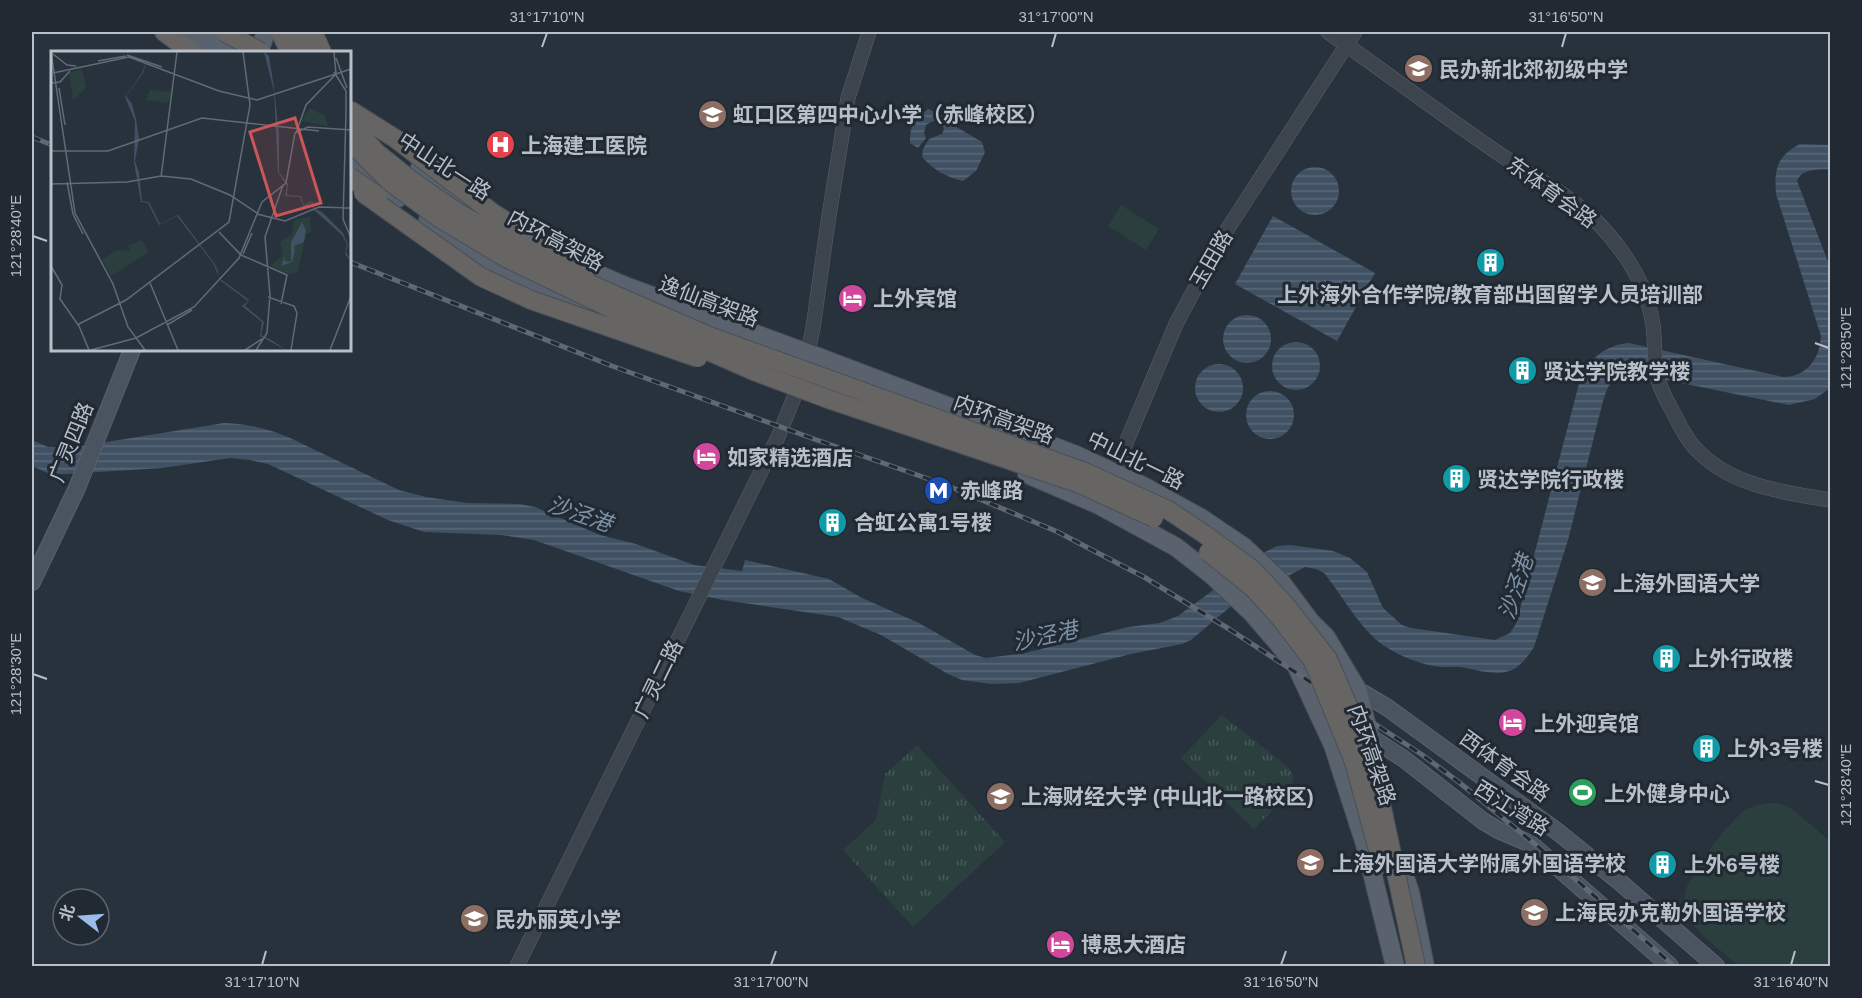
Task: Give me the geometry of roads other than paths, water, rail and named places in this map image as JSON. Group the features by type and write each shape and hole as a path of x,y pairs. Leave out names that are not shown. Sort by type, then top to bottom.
{"highway":[{"path":"164,32 190,43"},
{"path":"280,32 290,51"},
{"path":"294,32 304,51"},
{"path":"313,32 322,51"},
{"path":"229,41 257,51"},
{"path":"351,98 377,135 410,167 460,209"},
{"name":"逸仙高架路","path":"351,112 396,139 493,213 620,290 693,320 933,409 1085,472"},
{"name":"内环高架路","path":"351,124 375,152 412,181 549,264 709,336 1085,472 1168,510 1252,569 1284,603 1328,659 1372,761 1416,966"},
{"name":"内环高架路","path":"351,143 389,181 440,218 506,258 612,309 756,372 828,399 1080,484 1162,521 1211,554 1253,588 1281,619 1313,661 1354,762 1380,852 1404,966"},
{"path":"351,178 449,244 520,284 730,367 756,372"},
{"path":"351,184 482,277 531,300 794,391 828,399"}],"main road":[{"path":"151,32 190,43 205,51"},
{"path":"260,51 266,32"},
{"path":"303,32 311,51"},
{"path":"190,43 229,41"},
{"path":"351,112 358,121 434,178 460,209"},
{"name":"中山北一路","path":"351,130 460,209 589,271 1038,440 1115,472 1201,518 1244,547 1281,582 1310,621 1326,637 1359,695 1380,771 1404,878 1410,892 1425,966"},
{"path":"351,163 497,269 593,317 1036,477 1099,505 1176,547 1213,576 1252,614 1295,663 1333,745 1365,844 1395,966"},
{"name":"广灵四路","path":"32,582 81,479 132,351"},
{"name":"西体育会路","path":"1280,645 1359,695 1555,840 1702,966"},
{"name":"西体育会路","path":"1295,663 1388,708 1558,832 1621,883 1716,966"},
{"name":"西江湾路","path":"1316,707 1404,759 1483,821 1531,844 1670,966"}],"street":[{"path":"797,391 808,353 848,98 869,32"},
{"name":"东体育会路","path":"1329,32 1498,153 1571,201 1597,222 1622,250 1641,283 1650,309 1656,373 1687,438 1697,450 1723,471 1751,483 1830,500"},
{"name":"玉田路","path":"1099,505 1115,472 1167,345 1203,270 1355,32"},
{"name":"广灵二路","path":"517,966 778,437 797,391"}],"water":[{"path":"928,109 949,119 953,125 982,142 985,152 976,171 963,181 941,172 922,157 923,149 929,139 942,134 944,129 942,125 933,121 926,125 924,133 926,138 918,148 910,143 913,124"},
{"path":"1800,144 1830,145 1830,169 1806,172 1797,181 1830,267 1830,388 1815,399 1789,405 1647,376 1633,375 1614,379 1603,401 1568,540 1534,647 1519,666 1501,673 1435,666 1396,653 1383,645 1367,630 1324,573 1305,567 1230,607 1191,640 1182,644 1131,654 1019,683 992,684 962,680 881,635 838,617 679,591 534,540 501,535 424,532 388,520 268,464 230,458 162,468 66,474 50,474 32,466 32,440 48,447 76,447 224,423 257,427 288,437 399,490 426,497 467,503 520,504 535,507 600,535 636,544 694,565 742,571 745,560 829,579 862,598 919,623 975,655 986,658 1025,653 1128,627 1160,623 1178,616 1265,552 1277,546 1291,545 1333,551 1350,558 1367,572 1383,608 1402,625 1495,640 1510,633 1516,624 1580,380 1583,372 1599,354 1621,344 1629,343 1783,377 1799,374 1815,359 1821,336 1776,194 1779,164 1786,153"},
{"path":"1310,167 1320,167 1332,174 1339,186 1339,196 1332,208 1320,215 1310,215 1295,204 1291,196 1291,186 1302,171"},
{"path":"1273,216 1375,273 1337,341 1235,284"},
{"path":"1242,315 1252,315 1264,322 1271,334 1271,344 1264,356 1252,363 1242,363 1227,352 1223,344 1223,334 1234,319"},
{"path":"1291,342 1301,342 1313,349 1320,361 1320,371 1313,383 1301,390 1291,390 1276,379 1272,371 1272,361 1283,346"},
{"path":"1214,364 1224,364 1236,371 1243,383 1243,393 1236,405 1224,412 1214,412 1199,401 1195,393 1195,383 1206,368"},
{"path":"1265,391 1275,391 1287,398 1294,410 1294,420 1287,432 1275,439 1265,439 1250,428 1246,420 1246,410 1257,395"}],"railway":[{"path":"32,137 51,145"},
{"path":"351,262 612,366 946,485 1058,532 1144,577 1229,629 1421,754 1541,849 1674,966"}],"place":[{"name":"民办新北郊初级中学","path":"1418,69"},
{"name":"虹口区第四中心小学（赤峰校区）","path":"712,114"},
{"name":"上海建工医院","path":"500,145"},
{"name":"上外海外合作学院/教育部出国留学人员培训部","path":"1490,263"},
{"name":"上外宾馆","path":"852,298"},
{"name":"贤达学院教学楼","path":"1522,371"},
{"name":"如家精选酒店","path":"706,457"},
{"name":"贤达学院行政楼","path":"1456,479"},
{"name":"赤峰路","path":"939,490"},
{"name":"合虹公寓1号楼","path":"833,522"},
{"name":"上海外国语大学","path":"1592,583"},
{"name":"上外行政楼","path":"1667,658"},
{"name":"上外迎宾馆","path":"1513,723"},
{"name":"上外3号楼","path":"1706,748"},
{"name":"上外健身中心","path":"1583,793"},
{"name":"上海财经大学 (中山北一路校区)","path":"1000,796"},
{"name":"上海外国语大学附属外国语学校","path":"1311,863"},
{"name":"上外6号楼","path":"1663,864"},
{"name":"上海民办克勒外国语学校","path":"1534,912"},
{"name":"民办丽英小学","path":"474,919"},
{"name":"博思大酒店","path":"1060,944"}],"water label":[{"name":"沙泾港","path":"580,514"},
{"name":"沙泾港","path":"1516,587"},
{"name":"沙泾港","path":"1045,636"}]}
